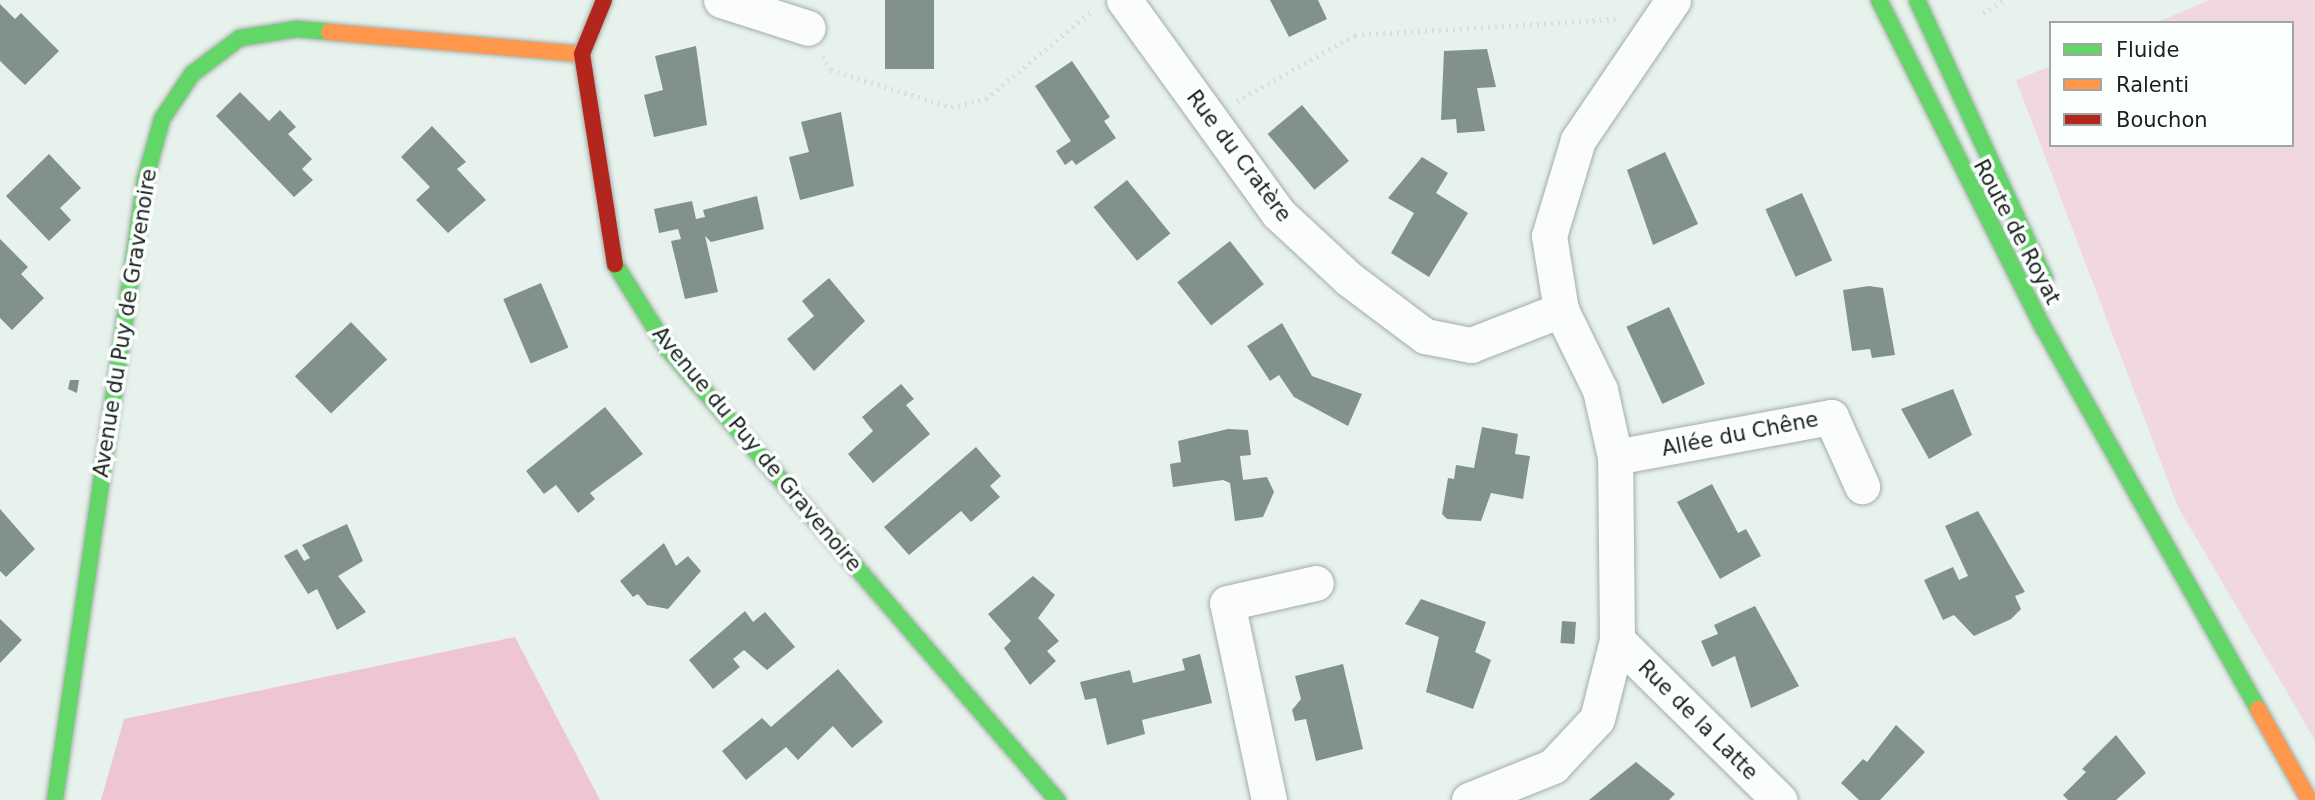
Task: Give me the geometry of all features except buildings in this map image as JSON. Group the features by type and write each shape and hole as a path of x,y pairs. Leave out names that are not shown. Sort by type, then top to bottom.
{"street":[{"path":"582,54 604,0"},
{"path":"720,0 808,28"},
{"name":"Rue du Cratère","path":"1124,0 1278,213 1349,279 1425,336 1471,345 1561,310"},
{"name":"Route de Royat","path":"1879,0 1964,178 2127,478 2309,800"},
{"name":"Route de Royat","path":"1917,0 2055,301"},
{"path":"1469,800 1562,757 1597,719 1617,640 1615,457 1600,390 1561,310 1549,236 1578,140 1667,8"},
{"name":"Avenue du Puy de Gravenoire","path":"55,800 145,180 162,118 192,74 240,38 297,29 582,54 615,264 662,338 1057,800"},
{"name":"Route de Royat","path":"2070,338 2127,478"},
{"name":"Allée du Chêne","path":"1615,457 1831,417 1862,486"},
{"path":"1269,800 1227,603 1316,583"},
{"name":"Rue de la Latte","path":"1617,640 1779,800"}],"path":[{"path":"808,28 831,70 951,107 986,99 1105,0"},
{"path":"1983,13 2004,0"},
{"path":"1208,117 1354,35 1667,8"}],"shaded area":[{"path":"2210,0 2315,0 2315,740 2178,507 2016,80 2049,67 2049,147 2294,147 2294,21 2160,21"},
{"path":"515,637 600,800 101,800 124,719"}],"traffic: fast":[{"path":"1879,0 2044,329 2258,709"},
{"path":"1917,0 2045,279"},
{"path":"55,800 145,180 162,119 192,74 240,38 297,29 329,32"},
{"path":"615,264 668,349 1057,800"}],"traffic: slow":[{"path":"329,32 582,54"},
{"path":"2258,709 2309,800"}],"traffic: jam":[{"path":"604,0 582,54 615,264"}]}
